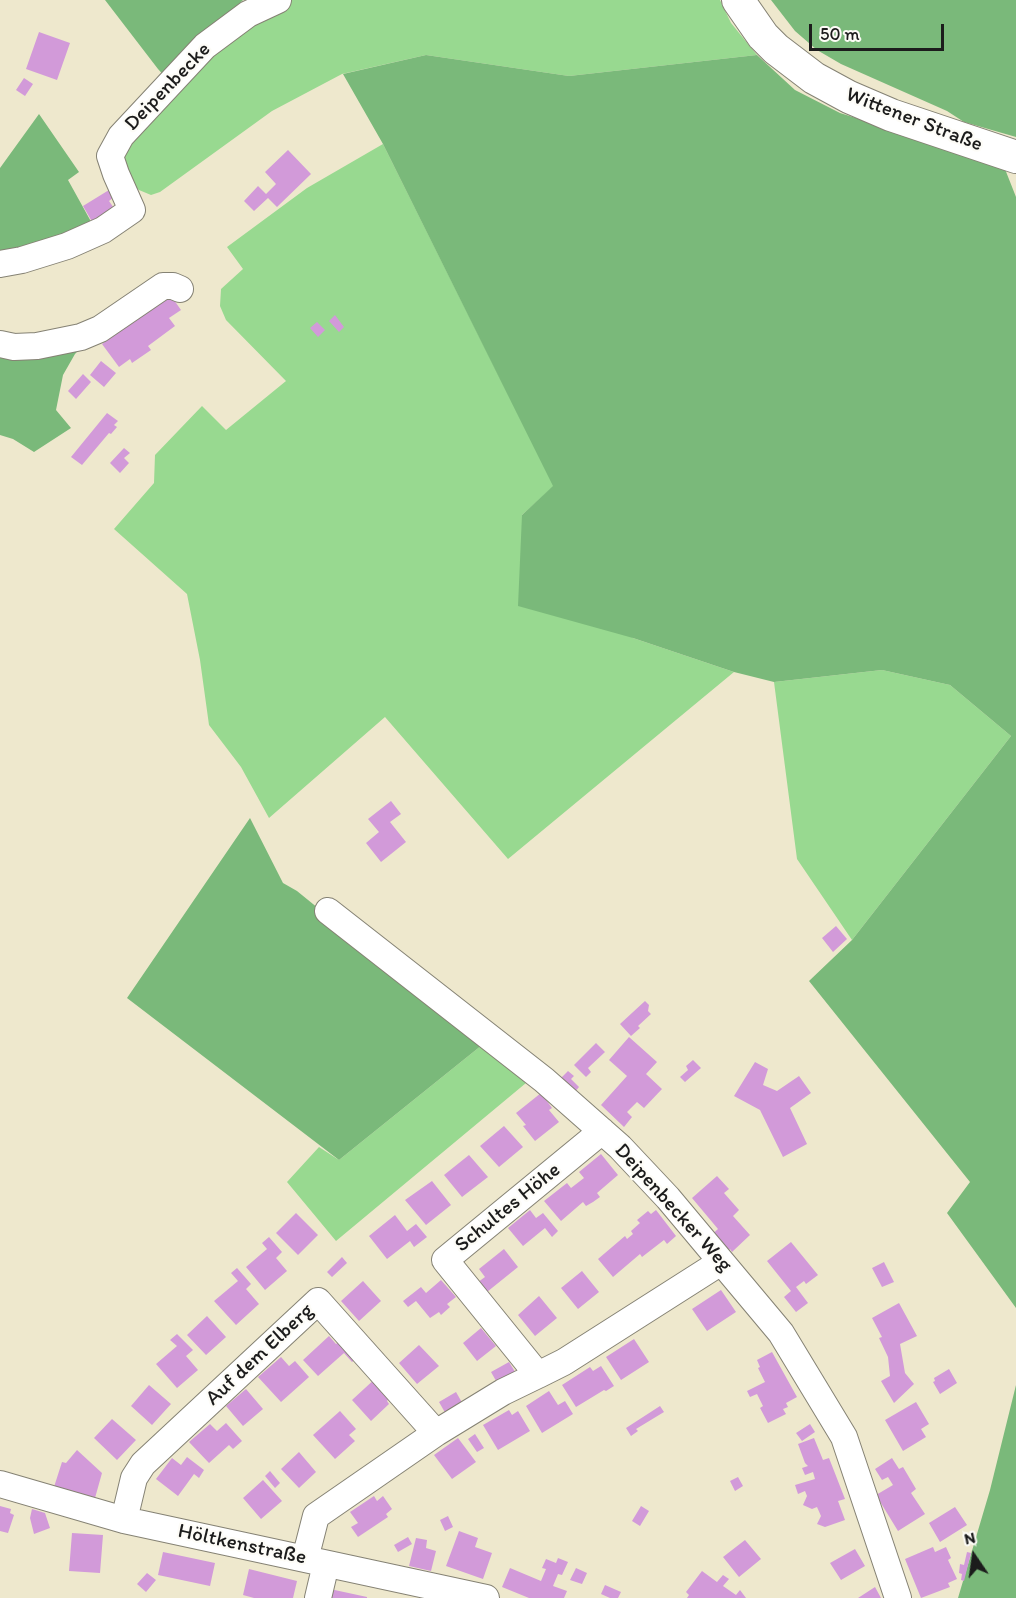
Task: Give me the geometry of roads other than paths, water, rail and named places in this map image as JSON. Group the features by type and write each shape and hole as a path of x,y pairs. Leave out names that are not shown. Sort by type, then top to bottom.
{"main road":[{"name":"Wittener Straße","path":"738,1 763,36 814,78 849,97 891,115 1016,157"}],"street":[{"name":"Deipenbecke","path":"0,264 22,260 89,237 132,210 110,156 121,136 205,46 248,14 278,0"},
{"path":"0,344 14,347 37,346 81,337 100,329 164,286 180,289"},
{"name":"Deipenbecker Weg","path":"328,911 544,1080 632,1158 781,1333 849,1449 898,1598"},
{"name":"Schultes Höhe","path":"538,1375 445,1260 602,1131"},
{"path":"318,1598 316,1516 436,1433 503,1392 564,1362 721,1262"},
{"name":"Auf dem Elberg","path":"124,1520 134,1478 143,1464 318,1301 436,1433"},
{"name":"Höltkenstraße","path":"0,1484 124,1520 486,1598"}]}
